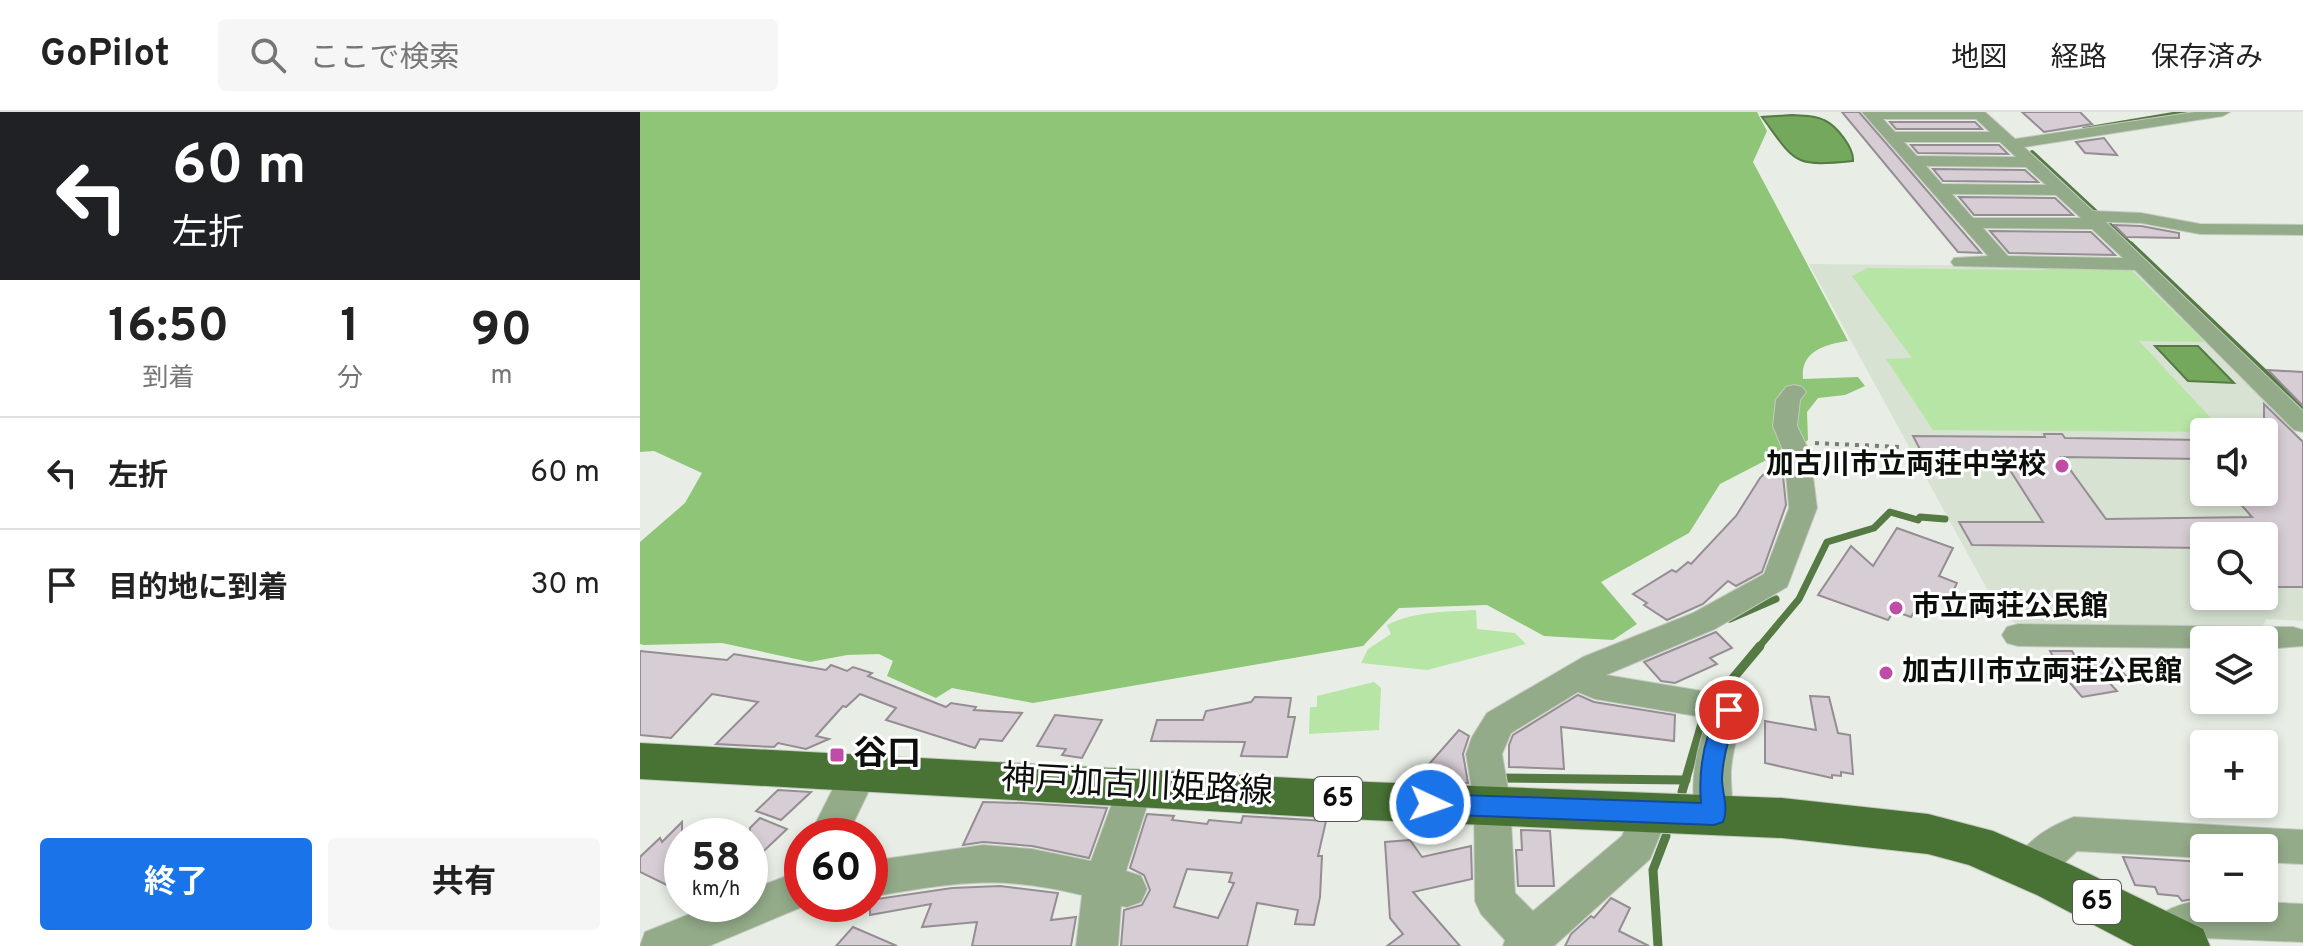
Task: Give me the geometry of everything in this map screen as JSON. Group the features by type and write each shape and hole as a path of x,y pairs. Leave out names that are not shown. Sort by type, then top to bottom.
{"main road":[{"name":"神戸加古川姫路線","path":"640,761 1492,806 1714,814 1928,834 1976,846 2030,869 2174,941"}],"street":[{"path":"1892,137 2008,141 2223,112"},
{"path":"1871,113 1979,114 2294,408 2303,425"},
{"path":"1871,113 2003,262"},
{"path":"1914,161 2031,162"},
{"path":"1939,189 2060,190"},
{"path":"1969,223 2141,218 2200,229 2303,230"},
{"path":"1961,262 2140,264"},
{"path":"1650,813 1636,847 1528,942 1495,901 1492,806 1484,754 1489,737 1499,723 1595,666 1704,621 1760,593 1777,580 1803,508 1797,453 1785,426 1788,400 1794,392"},
{"path":"2018,635 2291,632"},
{"path":"1576,677 1595,686 1720,706 1711,778 1714,814"},
{"path":"837,818 860,772"},
{"path":"1097,946 1115,886 1135,787"},
{"path":"2030,869 2059,841 2074,834 2303,847"},
{"path":"888,876 942,867 998,863 1080,875 1115,886"},
{"path":"660,946 784,895"},
{"path":"2174,941 2186,922 2202,919 2303,923"}],"path":[{"path":"1801,477 1809,469 1809,445 1813,443 1900,447"}],"shaded area":[{"path":"640,112 1757,112 1767,131 1753,162 1848,341 1831,344 1810,355 1803,369 1803,379 1858,377 1865,386 1845,395 1818,398 1807,412 1808,440 1720,484 1689,533 1601,582 1637,624 1613,640 1544,636 1487,605 1399,608 1363,646 1033,703 952,688 936,698 887,676 893,661 879,654 847,655 810,662 722,643 644,645 640,644 640,542 685,503 702,473 654,451 640,452"},
{"path":"1762,117 1817,117 1829,123 1848,144 1853,161 1806,162 1790,153"},
{"name":"加古川市立両荘中学校","path":"1809,264 2131,267 2303,440 2303,621 2266,619 2263,626 2190,627 2015,623 1999,611"},
{"path":"2044,267 2129,268 2205,342 2139,341 2211,418 2190,418 2190,432 1933,430 1886,359 1912,358 1852,276 1867,268 2045,270"},
{"path":"2155,346 2198,346 2234,383 2188,381"},
{"path":"1476,610 1477,629 1515,633 1526,644 1427,670 1361,663 1368,649 1391,634 1387,625 1419,615"},
{"path":"1374,682 1381,688 1379,730 1309,734 1310,707 1317,707 1317,696"}],"building":[{"path":"1842,112 1859,112 1981,253 1958,252"},
{"path":"2022,112 2080,112 2092,124 2044,132"},
{"path":"1890,122 1975,122 1982,129 1896,129"},
{"path":"2104,138 2117,155 2085,153 2076,142"},
{"path":"1911,145 1999,145 2008,154 1918,153"},
{"path":"1933,169 2025,170 2038,182 1943,181"},
{"path":"1959,197 2055,198 2073,215 1974,215"},
{"path":"2114,225 2179,233 2179,238 2126,237"},
{"path":"1990,231 2091,232 2115,255 2009,253"},
{"path":"2268,370 2303,372 2303,406"},
{"path":"2264,404 2303,442 2303,587 2278,587 2278,522 2190,522 2190,548 1972,545 1959,522 2043,522 2001,456 1923,455 1913,436 2045,437 2044,434 2062,434 2065,438 2190,440 2190,459 2061,457 2106,519 2252,517 2242,506 2278,506 2278,418 2264,418"},
{"path":"1781,456 1786,505 1762,572 1736,586 1728,581 1703,604 1667,620 1644,605 1647,603 1633,594 1672,570 1676,572 1688,562 1691,564 1736,516 1760,478"},
{"path":"1897,528 1953,548 1939,576 1957,583 1949,600 1936,596 1929,608 1918,605 1911,617 1894,611 1888,620 1818,595 1851,546 1873,566"},
{"path":"1716,632 1732,648 1710,658 1717,664 1675,683 1661,681 1644,662"},
{"path":"640,651 727,660 734,654 826,670 831,665 847,671 853,667 946,707 951,703 976,707 974,710 1022,713 1002,741 980,739 975,748 886,720 896,708 860,694 846,707 843,706 816,736 829,739 806,749 778,743 774,747 716,744 758,702 712,694 671,738 640,735"},
{"path":"2050,651 2072,651 2079,663 2113,661 2126,676 2106,679 2117,691 2082,697 2064,676"},
{"path":"1578,695 1594,702 1675,715 1674,741 1561,727 1564,769 1509,767 1509,745 1513,735"},
{"path":"1810,696 1829,697 1838,733 1850,735 1853,774 1841,772 1841,776 1832,775 1832,778 1765,763 1765,721 1816,730"},
{"path":"1255,697 1291,698 1288,717 1295,717 1287,757 1241,756 1245,742 1151,741 1157,720 1203,720 1206,711 1251,702"},
{"path":"1055,715 1102,720 1082,758 1062,755 1066,749 1037,746"},
{"path":"1459,730 1469,736 1463,754 1468,783 1437,782 1423,771"},
{"path":"778,790 811,792 781,820 756,811"},
{"path":"983,802 1107,808 1089,858 1032,846 983,842 963,845"},
{"path":"1147,814 1174,816 1172,820 1207,824 1209,820 1241,823 1243,816 1326,821 1318,856 1322,856 1320,897 1314,925 1295,924 1298,910 1257,903 1247,946 1121,946 1124,910 1142,905 1150,890 1144,875 1130,868","holes":["1187,869 1232,873 1229,882 1234,883 1218,918 1174,907"]},
{"path":"768,821 784,828 784,832 768,847"},
{"path":"1521,830 1550,831 1554,886 1518,886 1516,850 1522,850"},
{"path":"660,838 662,842 664,840 664,884 640,872 640,857"},
{"path":"1410,840 1422,857 1471,846 1472,879 1413,892 1460,946 1387,946 1403,934 1390,918 1385,842"},
{"path":"2123,857 2190,861 2190,900 2182,901 2178,896 2158,894 2155,887 2135,885"},
{"path":"1000,886 1058,893 1051,920 1076,917 1071,946 972,946 977,922 922,927 931,904 888,912 888,897 952,888"},
{"path":"1611,898 1630,908 1619,931 1649,946 1565,946 1571,934 1591,916 1594,918"},
{"path":"853,927 897,946 836,946"}],"waterway":[{"path":"2084,129 2185,112"},
{"path":"2032,152 2133,246"},
{"path":"2131,244 2303,408"},
{"path":"1758,648 1799,599 1827,542 1874,528 1890,512 1918,520 1920,517 1945,519"},
{"path":"1730,619 1776,599"},
{"path":"1714,701 1760,646"},
{"path":"1686,780 1706,710"},
{"path":"1499,778 1686,780"},
{"path":"1682,792 1686,780"},
{"path":"1658,946 1653,870 1666,836"}],"place":[{"name":"加古川市立両荘中学校","path":"2062,466"},
{"name":"市立両荘公民館","path":"1896,608"},
{"name":"加古川市立両荘公民館","path":"1886,673"},
{"name":"谷口","path":"837,755"}],"route":[{"path":"1430,804 1714,814 1711,778 1717,737 1729,710"}]}
